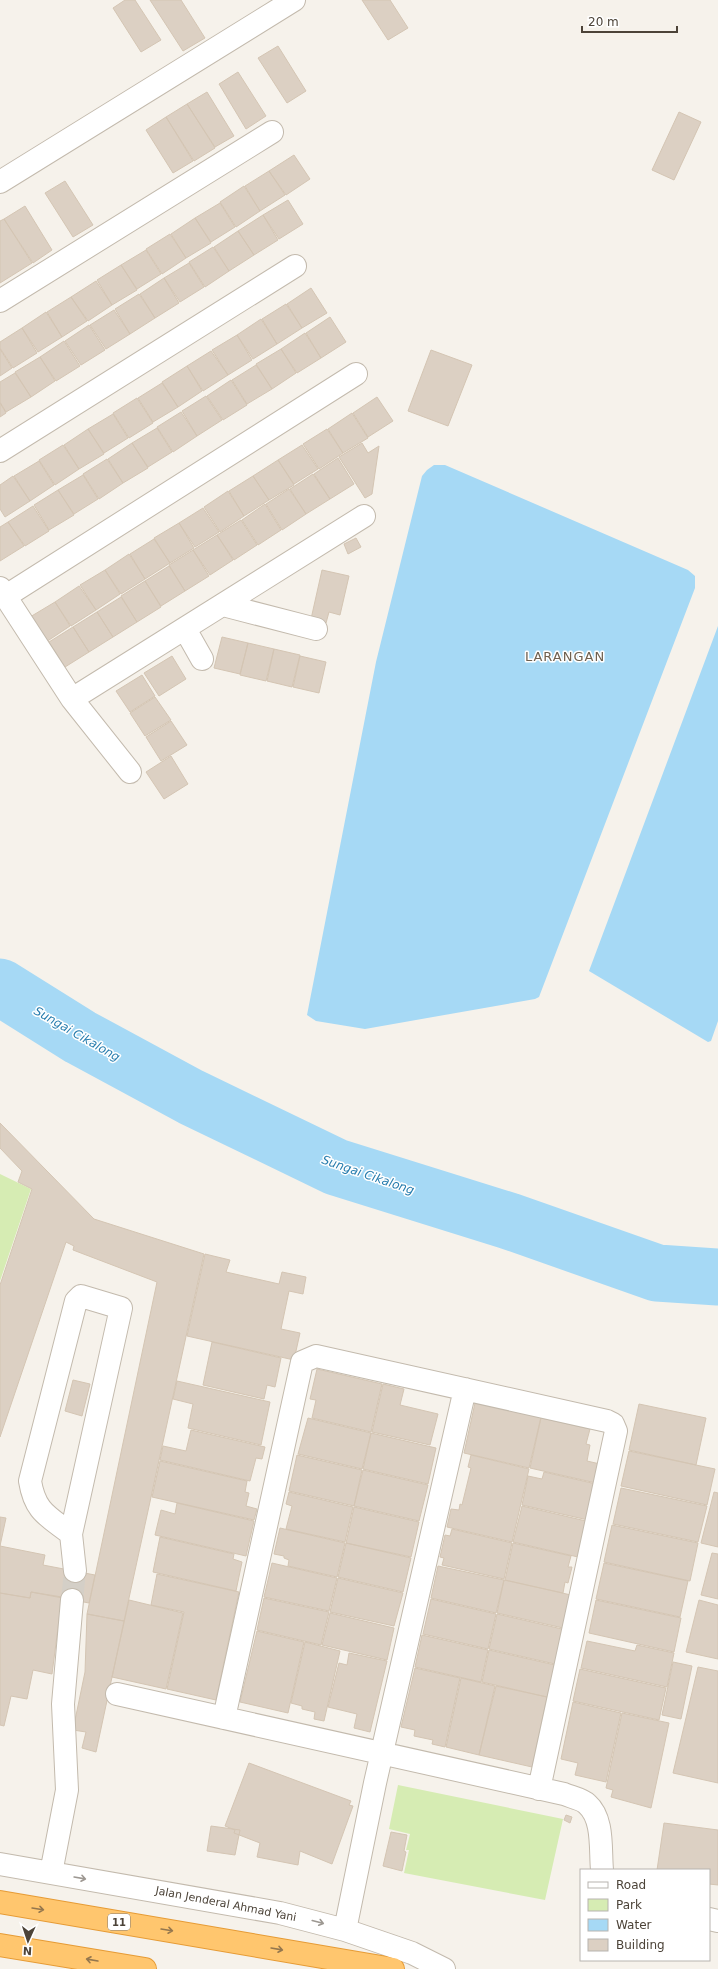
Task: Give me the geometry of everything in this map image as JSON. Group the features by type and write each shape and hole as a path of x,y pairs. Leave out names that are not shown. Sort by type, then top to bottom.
{"highway":[{"name":"11","path":"0,1902 393,1969"},
{"path":"0,1945 144,1969"}],"street":[{"path":"0,182 294,0"},
{"path":"0,301 272,132"},
{"path":"0,451 296,266"},
{"path":"130,772 72,699 3,592 356,374"},
{"path":"72,699 364,516"},
{"path":"223,604 316,629"},
{"path":"185,629 202,659"},
{"path":"71,1534 42,1512 33,1497 30,1481 76,1301 81,1296 121,1308 71,1534 75,1571"},
{"path":"224,1718 302,1362 316,1356 607,1421 615,1428 539,1789"},
{"path":"345,1930 382,1753 465,1389"},
{"path":"51,1873 67,1790 63,1704 72,1600"},
{"path":"117,1694 564,1794 586,1803 594,1813 598,1826 602,1869"},
{"name":"Jalan Jenderal Ahmad Yani","path":"0,1864 280,1913 345,1930 412,1953 444,1969"}],"green space":[{"path":"0,1174 31,1189 0,1281"},
{"path":"398,1785 563,1819 545,1900 404,1873 409,1850 406,1850 410,1834 389,1829"}],"water":[{"path":"434,465 445,465 688,570 695,576 695,588 539,997 535,999 365,1029 316,1021 307,1015 376,662 422,476"},
{"path":"718,626 718,1021 711,1041 708,1042 589,971"}],"building":[{"path":"125,0 135,0 161,40 141,52 113,8"},
{"path":"150,0 181,0 205,38 183,51"},
{"path":"362,0 390,0 408,28 388,40"},
{"path":"278,46 306,91 287,103 258,58"},
{"path":"238,72 266,116 246,129 219,84"},
{"path":"207,92 234,136 215,147 187,104"},
{"path":"187,104 215,148 194,161 166,117"},
{"path":"679,112 701,122 674,180 652,170"},
{"path":"166,117 193,161 173,173 146,130"},
{"path":"294,155 310,179 286,195 269,171"},
{"path":"269,171 285,195 260,211 245,186"},
{"path":"65,181 93,225 73,237 45,193"},
{"path":"244,186 260,211 236,227 220,202"},
{"path":"288,200 303,224 279,239 263,215"},
{"path":"220,203 235,227 211,242 195,218"},
{"path":"25,206 52,250 33,263 4,219"},
{"path":"263,215 278,240 254,255 238,231"},
{"path":"195,218 211,243 186,258 171,234"},
{"path":"4,219 32,263 0,283 0,221"},
{"path":"238,231 254,255 229,271 214,247"},
{"path":"170,234 186,258 162,274 146,249"},
{"path":"213,247 229,271 205,287 189,262"},
{"path":"146,250 161,274 137,289 121,265"},
{"path":"189,263 204,287 180,302 164,278"},
{"path":"121,265 137,290 112,305 97,280"},
{"path":"164,278 179,303 155,318 140,294"},
{"path":"96,281 112,305 88,321 71,297"},
{"path":"311,288 327,313 302,328 287,304"},
{"path":"139,294 155,318 130,334 115,309"},
{"path":"71,297 87,321 62,337 47,312"},
{"path":"286,304 302,328 277,344 262,319"},
{"path":"114,310 130,334 106,349 90,325"},
{"path":"46,312 62,337 38,352 22,328"},
{"path":"330,317 346,342 321,358 306,333"},
{"path":"261,319 277,344 253,359 237,335"},
{"path":"89,325 105,350 81,365 65,341"},
{"path":"22,328 37,353 13,368 0,348 0,342"},
{"path":"305,333 321,358 297,373 281,349"},
{"path":"237,335 252,360 228,375 212,350"},
{"path":"64,341 80,366 56,381 40,357"},
{"path":"0,349 12,368 0,376"},
{"path":"281,349 296,373 272,389 256,364"},
{"path":"431,350 472,365 448,426 408,411"},
{"path":"211,351 228,375 203,391 187,366"},
{"path":"40,357 55,381 31,397 15,372"},
{"path":"256,365 272,389 247,404 232,380"},
{"path":"187,366 202,391 178,407 162,382"},
{"path":"15,373 31,397 6,412 0,402 0,382"},
{"path":"231,380 247,405 223,420 207,396"},
{"path":"162,383 178,407 153,422 138,398"},
{"path":"206,396 222,420 197,436 182,411"},
{"path":"377,397 393,421 368,437 353,413"},
{"path":"137,398 153,423 129,438 113,413"},
{"path":"0,403 6,413 0,417"},
{"path":"181,412 197,436 173,452 157,427"},
{"path":"352,413 368,438 343,453 328,429"},
{"path":"113,414 128,438 104,453 88,429"},
{"path":"157,428 172,452 148,467 132,443"},
{"path":"88,429 104,454 79,469 64,445"},
{"path":"327,429 343,453 319,469 303,444"},
{"path":"132,443 148,468 123,483 108,459"},
{"path":"362,443 368,453 379,446 372,494 365,498 339,457"},
{"path":"63,445 79,469 55,485 39,460"},
{"path":"302,445 318,469 294,484 278,460"},
{"path":"338,458 354,484 330,499 314,474"},
{"path":"107,459 123,483 99,499 83,474"},
{"path":"278,460 294,485 269,500 253,476"},
{"path":"39,461 54,485 30,501 14,476"},
{"path":"313,474 330,499 306,514 290,489"},
{"path":"83,475 98,499 74,514 58,490"},
{"path":"13,476 30,501 5,517 0,509 0,485"},
{"path":"253,476 269,500 244,516 229,491"},
{"path":"289,489 306,514 282,530 266,504"},
{"path":"58,490 74,515 49,530 34,505"},
{"path":"228,491 244,516 220,532 204,507"},
{"path":"265,504 281,530 258,545 242,520"},
{"path":"33,506 49,531 25,546 8,522"},
{"path":"203,508 219,532 195,547 179,523"},
{"path":"241,520 257,545 234,560 217,535"},
{"path":"8,522 24,546 0,561 0,527"},
{"path":"179,523 194,548 170,563 154,538"},
{"path":"217,535 233,560 210,575 193,550"},
{"path":"356,538 361,547 348,554 344,544"},
{"path":"154,539 170,563 145,579 130,554"},
{"path":"193,550 209,576 185,591 169,565"},
{"path":"129,554 145,579 121,594 105,570"},
{"path":"169,566 185,591 161,606 145,581"},
{"path":"105,570 120,594 96,610 80,585"},
{"path":"322,570 349,576 340,615 329,612 326,623 311,619"},
{"path":"145,581 161,607 137,622 121,596"},
{"path":"79,586 96,610 71,626 55,602"},
{"path":"121,597 137,622 113,637 97,612"},
{"path":"55,602 70,626 46,642 30,617"},
{"path":"97,612 113,637 89,652 73,627"},
{"path":"73,627 89,652 65,667 49,642"},
{"path":"222,637 248,643 240,674 214,668"},
{"path":"248,643 274,649 266,681 240,675"},
{"path":"274,649 300,655 292,687 267,681"},
{"path":"172,656 186,679 159,696 144,673"},
{"path":"300,656 326,662 319,693 293,687"},
{"path":"142,675 155,696 130,712 116,691"},
{"path":"155,697 171,720 145,736 130,713"},
{"path":"171,721 187,745 161,761 146,737"},
{"path":"171,756 188,784 164,799 146,772"},
{"path":"0,1123 94,1219 204,1254 124,1621 87,1614 157,1282 73,1250 74,1246 66,1242 0,1437 0,1285 32,1189 18,1182 22,1171 0,1148"},
{"path":"205,1254 230,1260 226,1272 279,1284 282,1272 306,1277 303,1294 289,1291 281,1329 300,1333 294,1360 187,1336"},
{"path":"212,1342 281,1358 275,1387 267,1385 264,1399 203,1385"},
{"path":"317,1369 382,1384 371,1432 312,1418 316,1400 310,1399"},
{"path":"73,1380 90,1384 82,1416 65,1411"},
{"path":"177,1381 270,1402 261,1445 188,1428 193,1404 173,1399"},
{"path":"383,1384 404,1389 400,1405 438,1414 430,1445 372,1432"},
{"path":"475,1403 541,1417 529,1468 464,1453"},
{"path":"639,1404 706,1418 696,1465 629,1450"},
{"path":"308,1418 371,1433 362,1469 298,1454"},
{"path":"541,1418 590,1429 586,1444 590,1445 587,1461 600,1464 596,1483 530,1468"},
{"path":"191,1430 265,1447 262,1459 256,1458 250,1481 160,1460 163,1446 186,1451"},
{"path":"371,1433 436,1448 428,1484 363,1469"},
{"path":"629,1451 715,1469 707,1505 621,1486"},
{"path":"297,1455 362,1470 354,1506 289,1491"},
{"path":"471,1455 529,1469 512,1542 447,1527 451,1509 459,1510 460,1504 462,1505 471,1468 468,1467"},
{"path":"160,1461 247,1481 245,1492 249,1493 246,1506 257,1509 254,1520 152,1497"},
{"path":"363,1470 428,1485 419,1521 354,1506"},
{"path":"544,1472 596,1484 588,1520 522,1505 528,1476 542,1479"},
{"path":"621,1488 707,1506 698,1542 613,1524"},
{"path":"289,1492 353,1507 345,1542 286,1529 292,1506 286,1504"},
{"path":"714,1492 718,1493 718,1547 701,1543"},
{"path":"177,1503 254,1521 246,1556 155,1535 161,1510 175,1514"},
{"path":"522,1506 586,1521 578,1557 513,1542"},
{"path":"354,1507 419,1522 411,1557 346,1543"},
{"path":"0,1517 6,1518 0,1546"},
{"path":"612,1525 698,1543 690,1581 604,1562"},
{"path":"280,1528 345,1543 337,1577 288,1566 289,1560 284,1558 284,1556 274,1554"},
{"path":"452,1529 512,1543 504,1579 442,1565 444,1558 440,1557 445,1535 450,1536"},
{"path":"160,1537 234,1554 233,1559 242,1562 236,1591 153,1572"},
{"path":"346,1543 411,1558 403,1592 338,1577"},
{"path":"513,1543 571,1556 568,1567 572,1567 568,1583 565,1582 563,1593 505,1580"},
{"path":"0,1546 45,1555 43,1565 95,1575 89,1603 31,1592 30,1598 0,1593"},
{"path":"712,1553 718,1554 718,1599 701,1595"},
{"path":"272,1563 337,1578 329,1611 264,1597"},
{"path":"604,1563 688,1581 680,1617 596,1599"},
{"path":"438,1566 504,1580 496,1613 431,1598"},
{"path":"157,1574 239,1592 216,1700 167,1689 184,1612 151,1605"},
{"path":"338,1578 403,1593 394,1626 330,1612"},
{"path":"504,1580 571,1595 563,1628 497,1613"},
{"path":"31,1592 62,1597 52,1674 33,1670 27,1699 11,1696 4,1726 0,1725 0,1593 30,1598"},
{"path":"264,1598 329,1612 321,1645 257,1630"},
{"path":"431,1599 496,1614 488,1649 423,1634"},
{"path":"129,1600 183,1613 166,1689 112,1677"},
{"path":"596,1600 681,1618 674,1652 589,1633"},
{"path":"699,1600 718,1605 718,1659 686,1652"},
{"path":"330,1613 394,1628 387,1660 322,1645"},
{"path":"87,1614 124,1621 96,1752 82,1748 86,1732 73,1730 85,1672"},
{"path":"497,1614 562,1629 555,1664 489,1649"},
{"path":"257,1631 304,1642 288,1713 240,1702"},
{"path":"422,1635 488,1650 481,1682 415,1667"},
{"path":"587,1641 635,1651 637,1645 674,1653 667,1687 581,1668"},
{"path":"305,1642 340,1651 324,1721 314,1719 315,1712 302,1709 302,1706 291,1703"},
{"path":"489,1650 555,1665 547,1697 482,1682"},
{"path":"349,1653 387,1661 370,1732 354,1728 357,1714 328,1707 339,1663 347,1665"},
{"path":"673,1662 692,1666 681,1719 662,1715"},
{"path":"698,1667 718,1671 718,1783 673,1773"},
{"path":"415,1668 460,1678 445,1747 432,1744 433,1740 414,1736 415,1730 401,1727"},
{"path":"580,1669 666,1688 659,1720 573,1701"},
{"path":"461,1678 495,1686 479,1755 446,1747"},
{"path":"496,1686 547,1697 532,1767 479,1755"},
{"path":"573,1702 621,1713 606,1782 575,1775 578,1763 561,1759"},
{"path":"622,1713 669,1723 651,1808 611,1797 613,1790 606,1788"},
{"path":"249,1763 351,1801 349,1805 353,1806 332,1864 300,1851 298,1865 257,1857 260,1843 234,1833 235,1830 225,1826"},
{"path":"566,1815 572,1817 570,1823 564,1820"},
{"path":"664,1823 718,1830 718,1885 710,1884 710,1869 657,1869"},
{"path":"211,1826 240,1830 235,1855 207,1851"},
{"path":"391,1832 407,1835 404,1851 406,1852 402,1871 383,1866"}],"waterway":[{"name":"Sungai Cikalong","path":"0,987 80,1037 191,1097 336,1167 509,1221 657,1273 718,1277"}],"tunnel":[{"path":"72,1600 75,1571"}],"district":[{"name":"LARANGAN","path":"565,656"}]}
